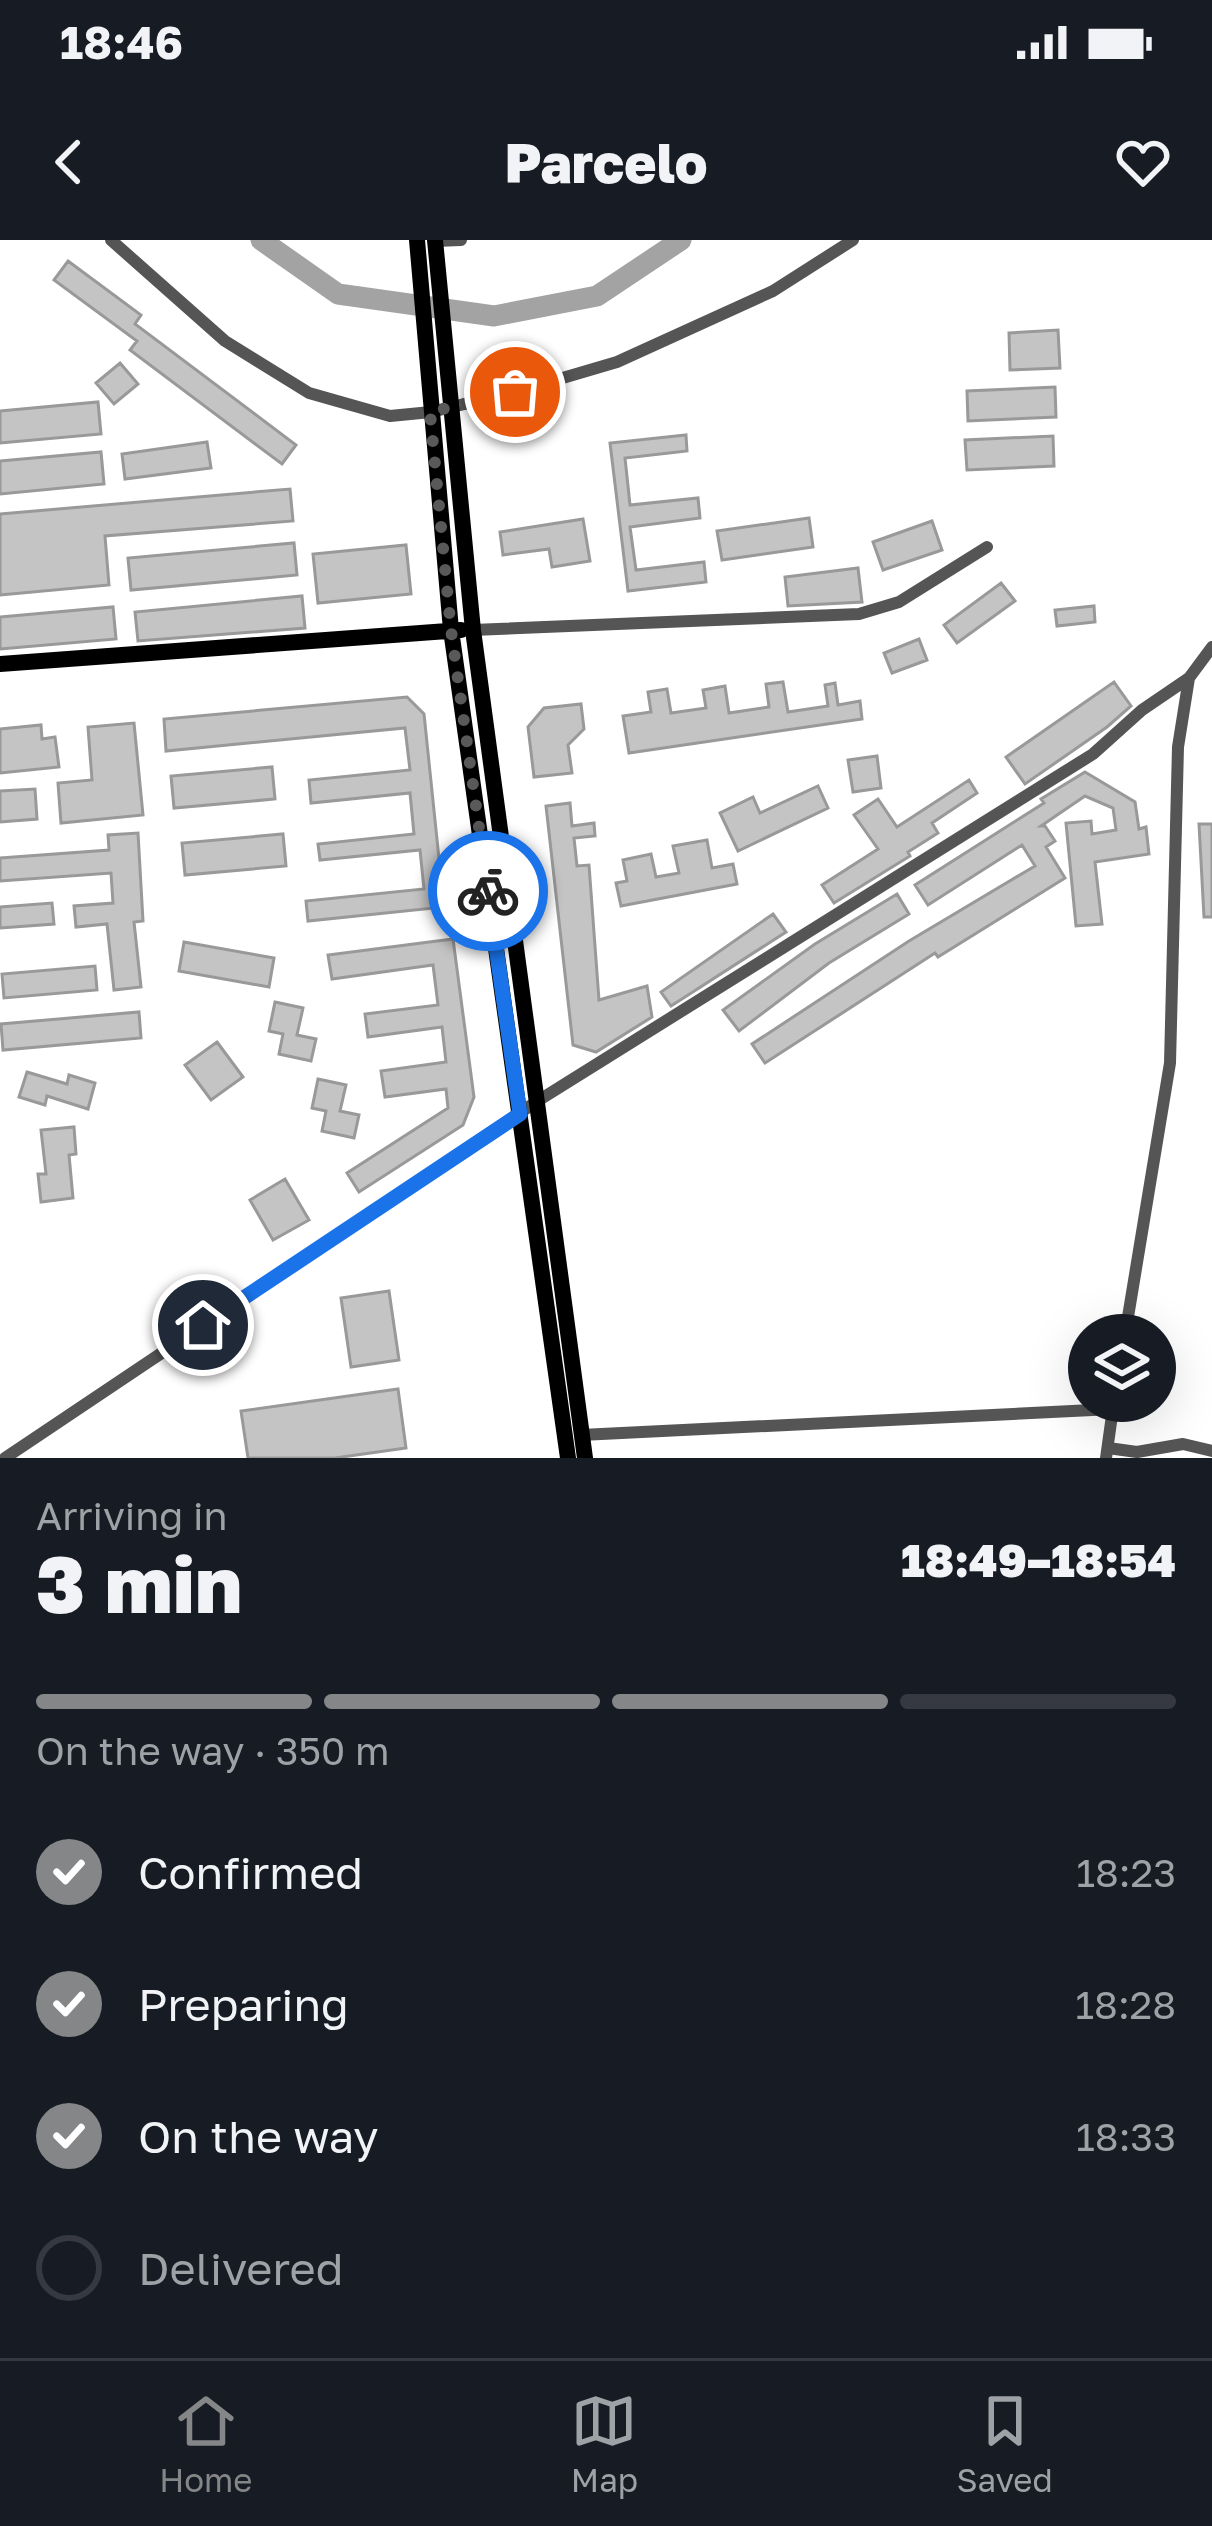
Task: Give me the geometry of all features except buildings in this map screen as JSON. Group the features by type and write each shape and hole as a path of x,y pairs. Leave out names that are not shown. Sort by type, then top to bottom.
{"main road":[{"path":"428,245 437,376 430,412 451,630 568,1458"},
{"path":"437,376 452,407 473,630 585,1458"},
{"path":"0,664 473,630"}],"street":[{"path":"111,240 225,341 309,394 390,416 452,407 617,362 773,292 853,240"},
{"path":"428,245 461,240"},
{"path":"473,630 859,614 899,602 987,547"},
{"path":"4,1458 536,1102 1093,754 1142,710 1190,679 1212,647"},
{"path":"1129,1314 1171,1063 1178,747 1190,679"},
{"path":"581,1435 1068,1408"},
{"path":"1111,1422 1107,1453 1183,1444 1212,1451"}],"waterway":[{"path":"261,240 338,294 494,316 597,296 681,240"}],"way so far":[{"path":"488,891 451,630 430,412 515,392"}],"route":[{"path":"203,1325 520,1114 488,891"}]}
